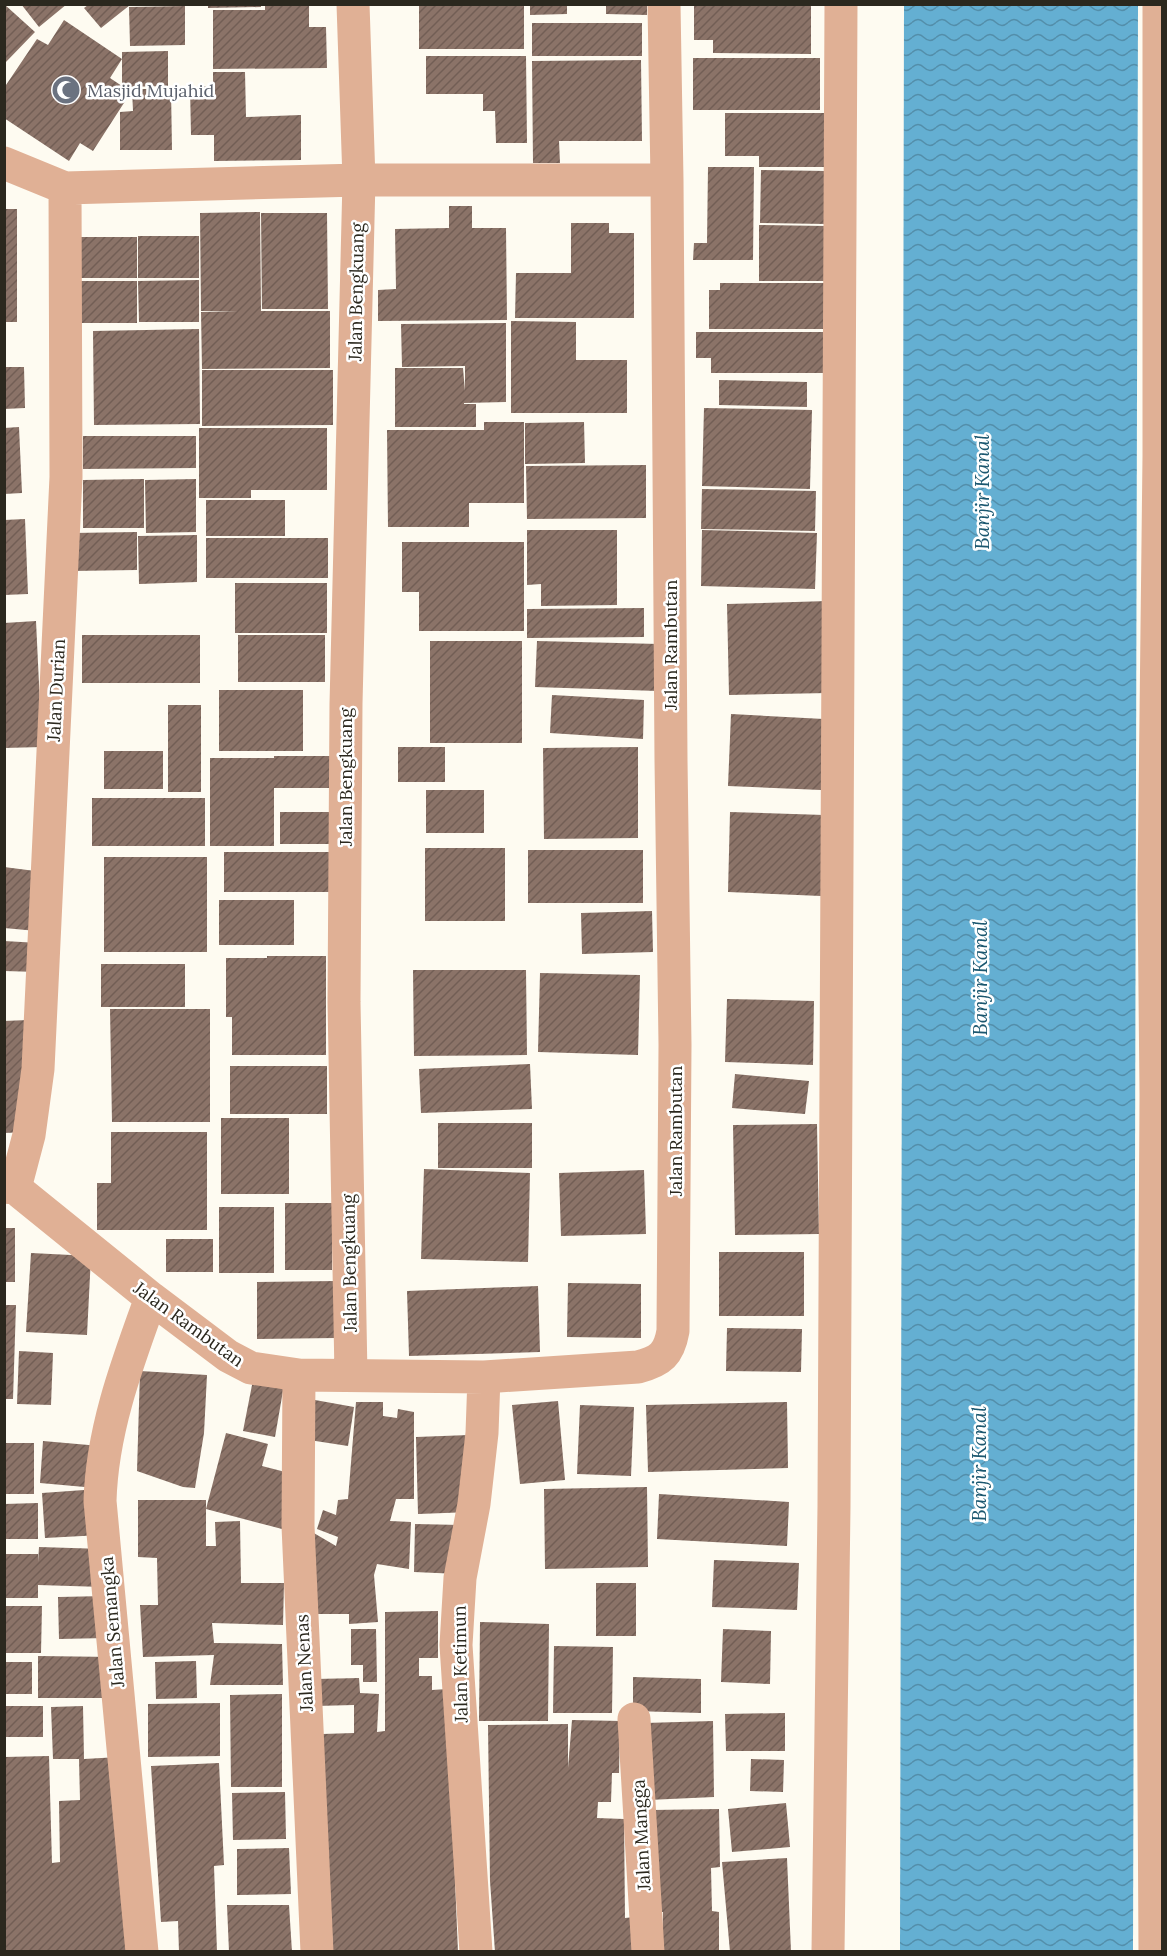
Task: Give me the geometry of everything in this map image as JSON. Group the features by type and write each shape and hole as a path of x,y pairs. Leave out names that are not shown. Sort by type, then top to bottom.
{"street":[{"name":"Jalan Bengkuang","path":"351,1375 344,1002 346,704 359,180 353,4"},
{"name":"Jalan Rambutan","path":"10,1188 240,1364 262,1371 299,1375 484,1377 639,1367 661,1358 671,1341 673,1330 675,1045 664,4"},
{"path":"828,1952 834,1506 841,4"},
{"path":"1155,1952 1161,456 1160,4"},
{"path":"4,163 65,188 359,180 667,180"},
{"name":"Jalan Durian","path":"10,1188 29,1135 37,1079 66,477 65,188"},
{"name":"Jalan Semangka","path":"142,1952 100,1501 101,1474 110,1424 131,1353 151,1298"},
{"name":"Jalan Nenas","path":"299,1375 298,1526 317,1952"},
{"name":"Jalan Ketimun","path":"476,1952 456,1645 460,1578 474,1504 482,1433 484,1377"},
{"name":"Jalan Mangga","path":"634,1719 648,1952"}],"water":[{"name":"Banjir Kanal","path":"904,5 1138,5 1133,1951 900,1951"}],"building":[{"path":"4,4 35,32 4,64"},
{"path":"21,4 67,4 39,27"},
{"path":"208,4 261,4 261,7 208,8"},
{"path":"265,4 309,4 309,27 326,27 327,68 213,69 213,10 265,10"},
{"path":"419,4 524,4 524,49 419,49"},
{"path":"530,4 567,4 567,14 530,15"},
{"path":"606,4 647,4 647,15 606,14"},
{"path":"694,4 811,4 811,54 713,53 713,40 694,40"},
{"path":"88,5 130,5 101,28 84,8"},
{"path":"185,6 185,45 130,46 129,7"},
{"name":"Masjid Mujahid","path":"64,20 122,59 110,78 131,92 93,151 80,143 69,161 4,118 4,88 37,39 48,45"},
{"path":"532,23 642,23 642,56 532,56"},
{"path":"168,51 168,86 122,87 122,52"},
{"path":"426,56 526,56 527,143 496,143 495,111 483,111 483,94 426,94"},
{"path":"693,58 820,58 820,110 693,110"},
{"path":"641,60 642,141 559,141 560,163 533,163 532,61"},
{"path":"213,72 245,72 246,117 301,115 301,160 214,161 214,135 191,135 190,87 213,86"},
{"path":"132,89 171,89 172,150 120,150 120,112 133,111"},
{"path":"725,113 828,113 828,167 759,167 759,156 725,156"},
{"path":"708,167 754,167 753,260 693,260 694,243 707,243"},
{"path":"761,170 826,171 826,224 760,223"},
{"path":"449,206 472,206 472,228 506,228 507,320 378,321 378,290 396,289 395,229 449,228"},
{"path":"4,209 17,209 17,322 4,322"},
{"path":"260,212 261,311 330,311 330,368 202,369 201,312 238,311 201,311 200,213"},
{"path":"261,213 327,213 328,309 262,309"},
{"path":"571,223 609,223 609,233 634,233 634,318 515,318 516,273 571,273"},
{"path":"759,225 825,226 825,281 759,281"},
{"path":"138,236 199,236 199,278 138,278"},
{"path":"74,237 137,237 137,278 74,278"},
{"path":"199,280 199,322 139,322 138,281"},
{"path":"74,281 137,281 137,323 74,323"},
{"path":"720,283 824,283 824,329 709,329 709,290 720,290"},
{"path":"511,321 576,322 576,360 627,360 627,413 511,413"},
{"path":"506,323 506,402 464,403 476,404 476,427 395,427 395,368 463,368 465,391 465,366 402,367 401,324"},
{"path":"199,329 200,424 94,425 93,331"},
{"path":"696,332 824,332 824,373 711,373 711,358 696,358"},
{"path":"4,367 24,367 25,408 4,409"},
{"path":"202,370 333,370 333,425 202,426"},
{"path":"719,380 807,382 807,407 719,405"},
{"path":"704,408 812,410 810,489 702,486"},
{"path":"484,422 524,422 524,503 469,503 469,527 388,527 387,430 484,430"},
{"path":"584,422 585,463 525,464 525,423"},
{"path":"19,427 22,493 4,494 4,428"},
{"path":"199,428 327,428 327,490 251,490 251,498 199,498"},
{"path":"83,436 196,436 196,468 83,469"},
{"path":"646,465 646,518 527,519 526,466"},
{"path":"144,479 144,528 83,528 83,480"},
{"path":"196,479 196,532 146,533 145,480"},
{"path":"702,489 816,491 815,531 701,529"},
{"path":"206,500 285,500 285,536 206,536"},
{"path":"25,519 28,594 4,595 4,520"},
{"path":"527,530 617,530 617,605 541,606 541,584 527,585"},
{"path":"702,530 817,533 815,589 701,586"},
{"path":"137,532 137,570 72,571 72,533"},
{"path":"197,535 197,582 139,584 138,536"},
{"path":"206,538 328,538 328,578 206,578"},
{"path":"402,542 524,542 524,631 419,631 419,592 402,592"},
{"path":"235,583 327,583 327,633 235,633"},
{"path":"828,601 829,693 729,695 727,604"},
{"path":"644,608 644,637 527,638 527,609"},
{"path":"36,621 42,747 4,748 4,623"},
{"path":"82,635 200,635 200,683 82,683"},
{"path":"238,635 325,635 325,682 238,682"},
{"path":"430,641 522,641 522,743 430,743"},
{"path":"537,641 659,644 658,691 535,687"},
{"path":"219,690 303,690 303,751 219,751"},
{"path":"552,695 644,700 643,739 550,733"},
{"path":"168,705 201,705 201,792 168,792"},
{"path":"731,714 824,719 821,790 728,786"},
{"path":"398,747 445,747 445,782 398,782"},
{"path":"638,747 638,838 544,839 543,748"},
{"path":"104,751 163,751 163,789 104,789"},
{"path":"274,756 334,756 334,788 274,788 274,846 210,846 210,758 274,758"},
{"path":"426,790 484,790 484,833 426,833"},
{"path":"92,798 205,798 205,846 92,846"},
{"path":"280,812 332,812 332,844 280,844"},
{"path":"730,812 824,815 821,896 728,892"},
{"path":"425,848 505,848 505,921 425,921"},
{"path":"528,850 643,850 643,903 528,903"},
{"path":"224,852 330,852 330,892 224,892"},
{"path":"104,857 207,857 207,952 104,952"},
{"path":"4,867 43,872 37,931 4,928"},
{"path":"219,900 294,900 294,945 219,945"},
{"path":"652,911 653,952 582,954 581,913"},
{"path":"4,941 39,943 38,972 4,971"},
{"path":"267,956 326,956 326,1055 232,1055 232,1017 226,1017 226,958 267,958"},
{"path":"101,964 185,964 185,1007 101,1007"},
{"path":"413,970 526,970 527,1055 414,1056"},
{"path":"540,973 640,975 638,1055 538,1052"},
{"path":"727,999 814,1001 813,1065 725,1062"},
{"path":"110,1009 210,1009 210,1122 112,1122"},
{"path":"28,1020 29,1132 4,1133 4,1021"},
{"path":"530,1064 532,1109 421,1113 419,1069"},
{"path":"230,1066 327,1066 327,1114 230,1114"},
{"path":"735,1074 809,1081 805,1114 732,1108"},
{"path":"221,1118 289,1118 289,1194 221,1194"},
{"path":"438,1123 532,1123 532,1168 438,1168"},
{"path":"817,1124 819,1234 735,1235 733,1125"},
{"path":"111,1132 207,1132 207,1230 97,1230 97,1183 111,1183"},
{"path":"424,1169 530,1173 528,1262 421,1259"},
{"path":"644,1170 646,1234 561,1236 559,1173"},
{"path":"285,1203 332,1203 332,1270 285,1270"},
{"path":"219,1207 274,1207 274,1273 219,1273"},
{"path":"4,1228 15,1228 15,1282 4,1282"},
{"path":"166,1239 213,1239 213,1272 166,1272"},
{"path":"719,1252 804,1252 804,1316 719,1316"},
{"path":"31,1253 91,1256 87,1335 26,1332"},
{"path":"336,1281 336,1338 257,1339 257,1282"},
{"path":"568,1283 641,1284 641,1338 567,1337"},
{"path":"538,1286 540,1352 409,1356 407,1291"},
{"path":"4,1305 16,1305 13,1399 4,1399"},
{"path":"727,1328 802,1329 801,1372 726,1371"},
{"path":"19,1351 53,1353 51,1405 17,1404"},
{"path":"140,1371 207,1375 204,1433 195,1488 183,1487 137,1471"},
{"path":"253,1380 284,1385 275,1437 243,1431"},
{"path":"315,1400 354,1407 348,1446 309,1440"},
{"path":"558,1401 565,1480 520,1484 512,1405"},
{"path":"356,1402 383,1402 383,1416 397,1418 398,1409 414,1412 414,1499 396,1499 390,1521 411,1522 409,1569 377,1564 374,1575 378,1622 349,1624 349,1614 309,1614 307,1529 336,1546 338,1537 317,1529 323,1510 336,1515 338,1500 348,1499"},
{"path":"787,1402 788,1468 648,1472 646,1405"},
{"path":"580,1405 634,1407 631,1476 577,1474"},
{"path":"226,1433 268,1444 262,1466 297,1475 282,1529 206,1509"},
{"path":"469,1435 471,1512 418,1514 416,1437"},
{"path":"43,1441 100,1446 96,1488 40,1483"},
{"path":"4,1443 34,1443 34,1494 4,1494"},
{"path":"647,1487 648,1567 545,1569 544,1489"},
{"path":"98,1489 101,1535 45,1538 42,1493"},
{"path":"659,1494 789,1502 787,1546 657,1539"},
{"path":"138,1500 206,1500 206,1546 216,1546 215,1522 240,1521 241,1583 284,1583 283,1625 212,1623 214,1643 282,1644 283,1685 210,1685 214,1655 143,1657 140,1605 158,1605 157,1558 138,1557"},
{"path":"38,1503 38,1539 4,1539 4,1504"},
{"path":"415,1524 461,1525 459,1574 414,1572"},
{"path":"39,1547 104,1549 103,1587 38,1585 38,1598 4,1598 4,1554 38,1554 38,1562"},
{"path":"714,1560 799,1563 797,1610 712,1607"},
{"path":"596,1583 636,1583 636,1636 596,1636"},
{"path":"106,1596 107,1638 59,1639 58,1597"},
{"path":"4,1606 42,1606 41,1653 4,1653"},
{"path":"438,1611 438,1658 419,1658 419,1676 432,1676 432,1690 447,1689 458,1952 333,1952 322,1734 354,1733 354,1705 316,1706 315,1679 359,1678 360,1693 379,1694 377,1732 385,1731 385,1612"},
{"path":"480,1622 549,1624 548,1721 479,1721"},
{"path":"351,1629 376,1629 377,1682 363,1682 363,1665 351,1665"},
{"path":"723,1629 771,1631 770,1684 721,1682"},
{"path":"554,1646 613,1647 612,1713 553,1713"},
{"path":"38,1656 114,1657 114,1698 38,1698"},
{"path":"196,1661 197,1698 156,1699 155,1662"},
{"path":"4,1662 32,1662 32,1694 4,1694"},
{"path":"633,1677 701,1679 701,1713 633,1711"},
{"path":"282,1694 282,1787 231,1787 230,1695"},
{"path":"220,1703 220,1756 148,1757 148,1704"},
{"path":"4,1706 43,1706 43,1737 4,1737"},
{"path":"83,1706 84,1759 119,1757 130,1952 4,1952 4,1757 49,1756 52,1863 60,1862 59,1801 80,1800 79,1759 53,1759 51,1707"},
{"path":"785,1713 785,1751 726,1751 725,1714"},
{"path":"572,1720 620,1721 619,1773 612,1773 611,1802 598,1802 597,1818 624,1819 625,1918 634,1917 635,1952 495,1952 490,1881 488,1725 568,1724 568,1768"},
{"path":"713,1721 714,1797 648,1800 645,1723"},
{"path":"751,1759 784,1760 783,1792 750,1791"},
{"path":"219,1763 224,1865 214,1866 217,1952 179,1952 178,1921 161,1922 151,1766"},
{"path":"285,1792 286,1839 233,1840 232,1793"},
{"path":"786,1803 790,1847 732,1852 728,1809"},
{"path":"719,1809 720,1867 711,1868 712,1911 719,1912 719,1952 662,1952 663,1912 654,1912 652,1810"},
{"path":"289,1848 291,1894 237,1895 237,1849"},
{"path":"787,1858 791,1952 730,1952 722,1862"},
{"path":"227,1905 289,1905 292,1952 229,1952"}],"place":[{"name":"Masjid Mujahid","path":"66,90"}]}
